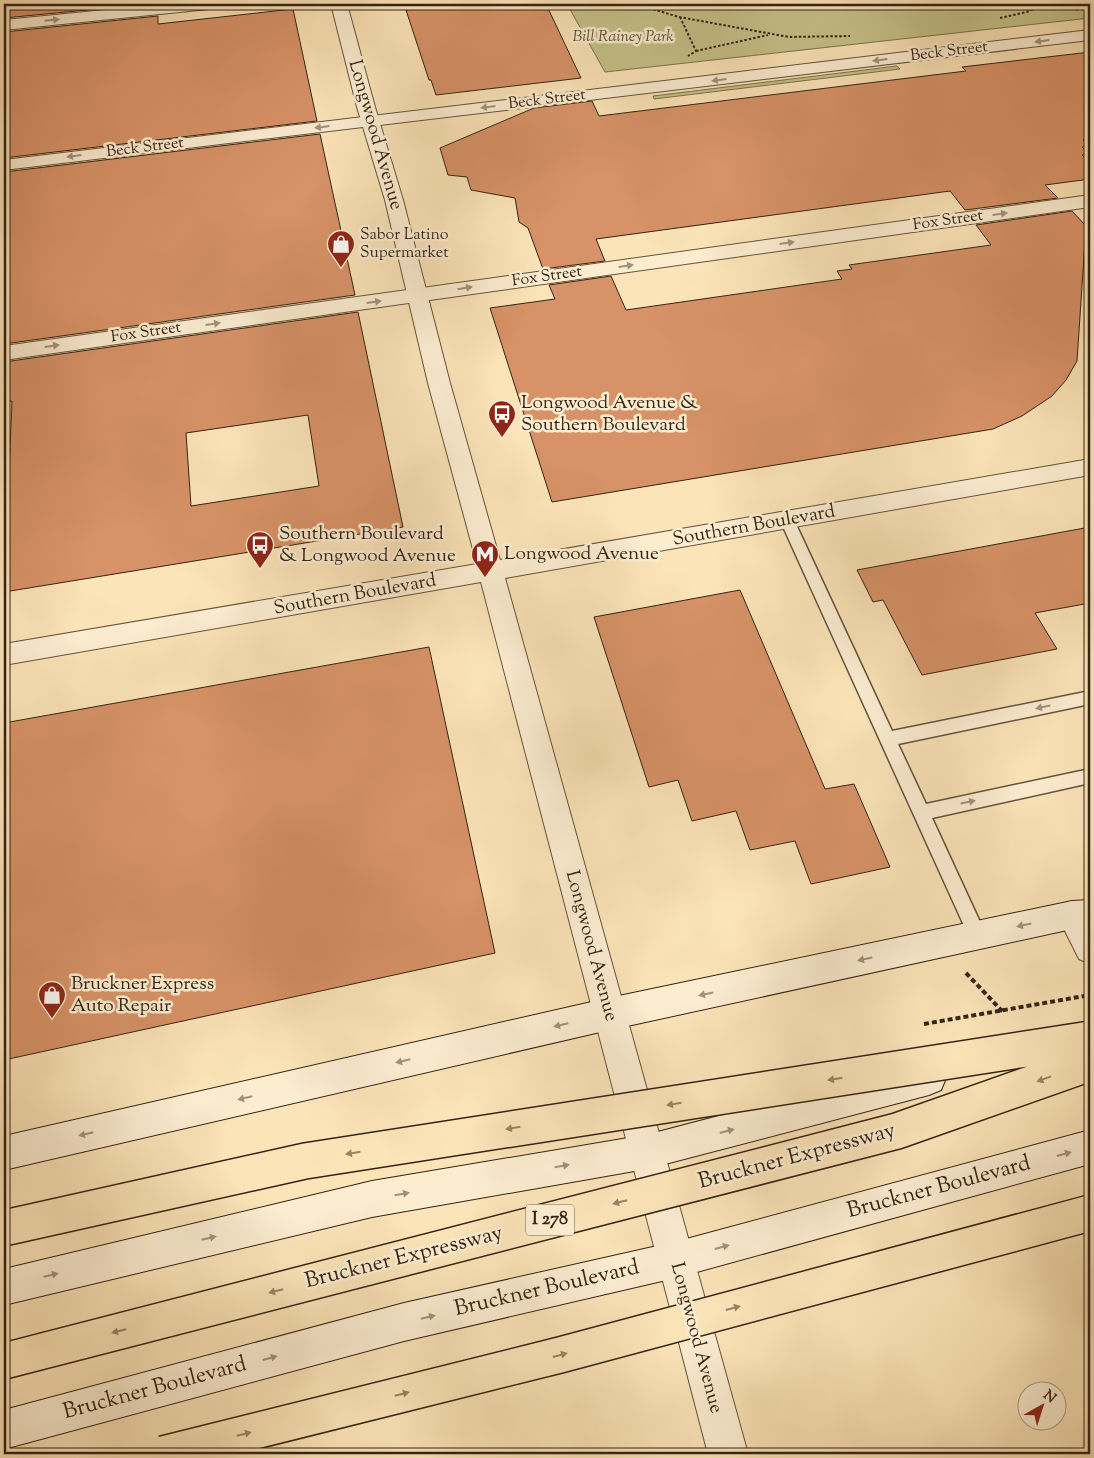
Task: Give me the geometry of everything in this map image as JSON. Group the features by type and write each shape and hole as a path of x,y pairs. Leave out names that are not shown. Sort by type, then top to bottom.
{"highway":[{"path":"4,1228 306,1161 1090,1038"},
{"name":"Bruckner Expressway","path":"4,1361 897,1131 1090,1062"},
{"path":"163,1454 560,1355 1090,1212"}],"street":[{"path":"4,25 209,4"},
{"name":"Longwood Avenue","path":"339,4 370,121 394,200 439,383 728,1454"},
{"name":"Beck Street","path":"4,165 1090,36"},
{"name":"Fox Street","path":"4,353 1090,201"},
{"name":"Southern Boulevard","path":"4,655 1090,467"},
{"path":"4,1153 609,1014 976,936 1084,911 1090,949"},
{"path":"4,1287 372,1199 646,1152 1090,1038"},
{"name":"Bruckner Boulevard","path":"4,1430 404,1322 675,1260 1090,1147"}],"lane":[{"path":"787,520 812,579 976,936"},
{"path":"887,739 1090,697"},
{"path":"920,813 1090,776"}],"path":[{"path":"636,4 679,17 789,37 859,36"},
{"path":"1000,18 1027,12 1044,4"},
{"path":"1068,4 1084,13"},
{"path":"1037,7 1072,7"},
{"path":"679,17 696,51"},
{"path":"684,59 696,51 772,34"},
{"path":"960,967 1006,1016"}],"green space":[{"name":"Bill Rainey Park","path":"567,4 1090,4 1090,18 605,72"},
{"path":"897,66 900,69 654,99 653,96"}],"building":[{"path":"4,4 149,4 4,18"},
{"path":"406,4 546,4 581,78 436,95 431,80 429,80 406,10 408,10"},
{"path":"293,9 317,121 4,158 4,32 158,16 158,24"},
{"path":"1090,52 1090,139 1083,140 1089,146 1082,147 1089,154 1082,155 1090,163 1090,179 1045,185 1058,198 965,210 950,191 596,239 605,261 543,269 528,228 519,222 515,198 471,190 467,177 448,175 440,148 534,108 592,101 599,116 966,71 962,67"},
{"path":"320,134 355,295 4,344 4,172"},
{"path":"1072,211 1086,226 1077,361 1066,380 1052,396 1022,416 993,429 552,502 490,308 555,299 549,285 611,276 626,310 842,279 837,271 852,269 849,265 991,245 976,225"},
{"path":"358,312 403,527 4,592 12,401 4,402 4,362","holes":["308,415 319,486 191,506 186,433"]},
{"path":"1090,527 1090,603 1035,613 1057,649 922,675 883,600 873,602 857,570"},
{"path":"740,590 825,789 854,784 890,867 811,884 795,841 750,850 736,811 692,821 678,780 649,787 594,617"},
{"path":"429,647 495,953 4,1060 4,723"}],"place":[{"name":"Sabor Latino Supermarket","path":"341,268"},
{"name":"Longwood Avenue & Southern Boulevard","path":"502,438"},
{"name":"Southern Boulevard & Longwood Avenue","path":"260,569"},
{"name":"Longwood Avenue","path":"485,578"},
{"name":"Bruckner Express Auto Repair","path":"52,1019"}]}
